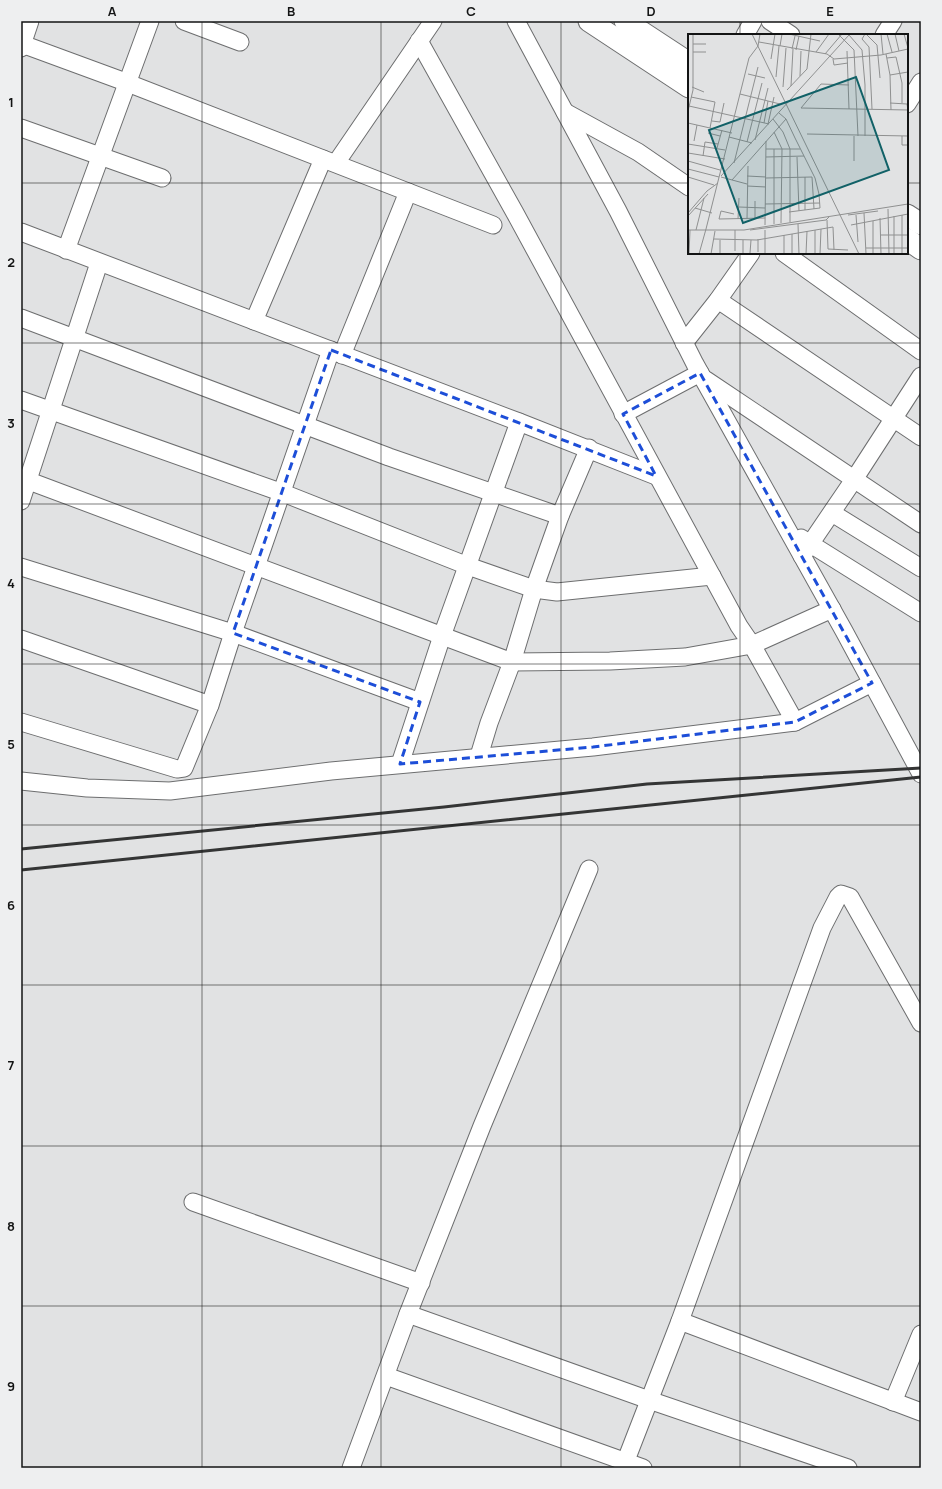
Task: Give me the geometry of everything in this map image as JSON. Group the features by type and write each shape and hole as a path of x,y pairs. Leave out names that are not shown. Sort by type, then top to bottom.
{"main road":[{"path":"589,21 636,30 688,62"},
{"path":"636,30 688,86"},
{"path":"908,216 921,224"},
{"path":"908,240 921,249"}],"street":[{"path":"30,21 22,46 127,83 493,225"},
{"path":"66,250 150,21"},
{"path":"184,21 240,42"},
{"path":"254,321 329,161 434,21"},
{"path":"516,21 618,211 701,375 790,532 806,550 832,609 921,774"},
{"path":"746,34 753,21"},
{"path":"770,21 792,30"},
{"path":"885,34 893,21"},
{"path":"419,41 515,213 656,476 739,626 752,645 795,722"},
{"path":"908,102 921,82"},
{"path":"565,112 638,152 688,186"},
{"path":"21,128 162,178"},
{"path":"21,722 181,768 187,762 210,705 233,633 306,426 336,353 408,192"},
{"path":"21,232 99,263 589,448 656,476"},
{"path":"684,343 718,300 749,254"},
{"path":"785,254 921,351"},
{"path":"21,501 25,479 51,412 99,263"},
{"path":"718,300 921,437"},
{"path":"21,318 306,426 492,494 560,516"},
{"path":"623,414 701,375"},
{"path":"701,375 921,524"},
{"path":"806,550 832,513 921,376"},
{"path":"21,400 51,412 283,493 468,566 534,589 557,592 712,576"},
{"path":"400,764 442,636 519,422"},
{"path":"479,756 489,723 512,662 534,589 560,516 589,448"},
{"path":"25,479 512,662 610,661 684,657 752,645 832,609"},
{"path":"832,513 921,568"},
{"path":"806,550 921,613"},
{"path":"21,567 233,633 420,702"},
{"path":"21,638 210,705"},
{"path":"21,781 87,788 170,791 400,764 593,747 795,722 872,683"},
{"path":"351,1468 408,1314 482,1126 589,869"},
{"path":"624,1464 680,1321 822,928 841,894 850,897 921,1022"},
{"path":"193,1202 421,1283"},
{"path":"408,1314 649,1400 848,1468"},
{"path":"680,1321 921,1412"},
{"path":"894,1402 921,1334"},
{"path":"386,1376 624,1464 643,1468"}],"highlighted area":[{"path":"331,350 656,476 623,414 700,373 872,683 795,722 593,747 400,764 420,702 233,633"}],"railway":[{"path":"21,849 444,807 647,784 921,768"},
{"path":"21,870 921,777"}]}
